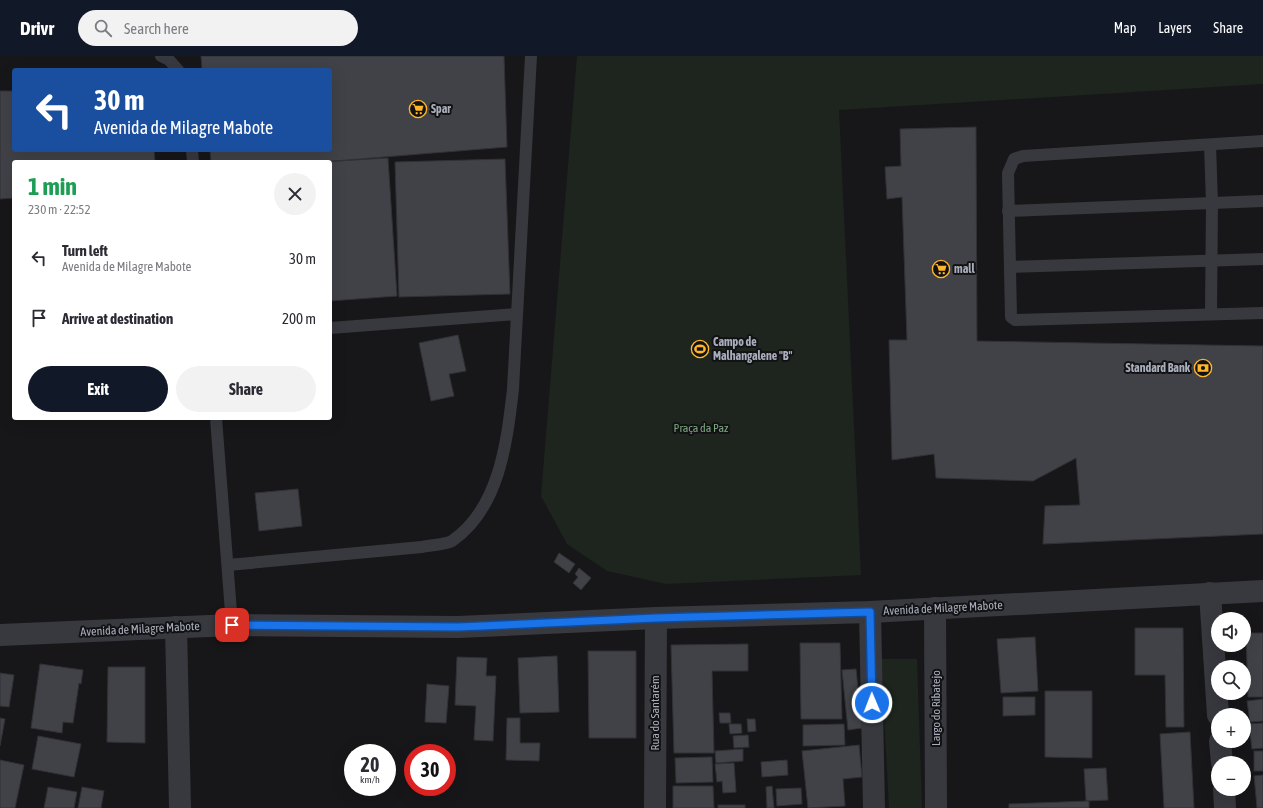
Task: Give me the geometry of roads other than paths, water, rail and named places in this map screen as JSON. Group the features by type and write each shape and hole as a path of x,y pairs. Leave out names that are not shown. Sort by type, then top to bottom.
{"street":[{"name":"Avenida de Milagre Mabote","path":"0,635 232,625 458,627 656,618 870,612 1263,591"},
{"path":"1210,593 1218,708"},
{"name":"Largo do Ribatejo","path":"935,608 936,808"},
{"path":"870,612 874,808"},
{"name":"Rua do Santarém","path":"655,808 656,618"},
{"path":"176,627 180,808"},
{"path":"1224,796 1225,808"}],"lane":[{"path":"161,56 169,60 176,68"},
{"path":"228,565 422,547 451,542 477,517 494,485 507,440 514,389 532,56"},
{"path":"1263,141 1023,156 1014,159 1008,173 1011,317 1015,320 1263,313"},
{"path":"1210,145 1212,203 1211,314"},
{"path":"1008,211 1263,201"},
{"path":"1011,267 1263,259"},
{"path":"332,328 517,314"},
{"path":"216,420 232,625"}],"place":[{"name":"Spar","path":"418,109"},
{"name":"mall","path":"941,269"},
{"name":"Campo de Malhangalene \"B\"","path":"700,349"},
{"name":"Standard Bank","path":"1203,368"}],"park label":[{"name":"Praça da Paz","path":"701,428"}]}
